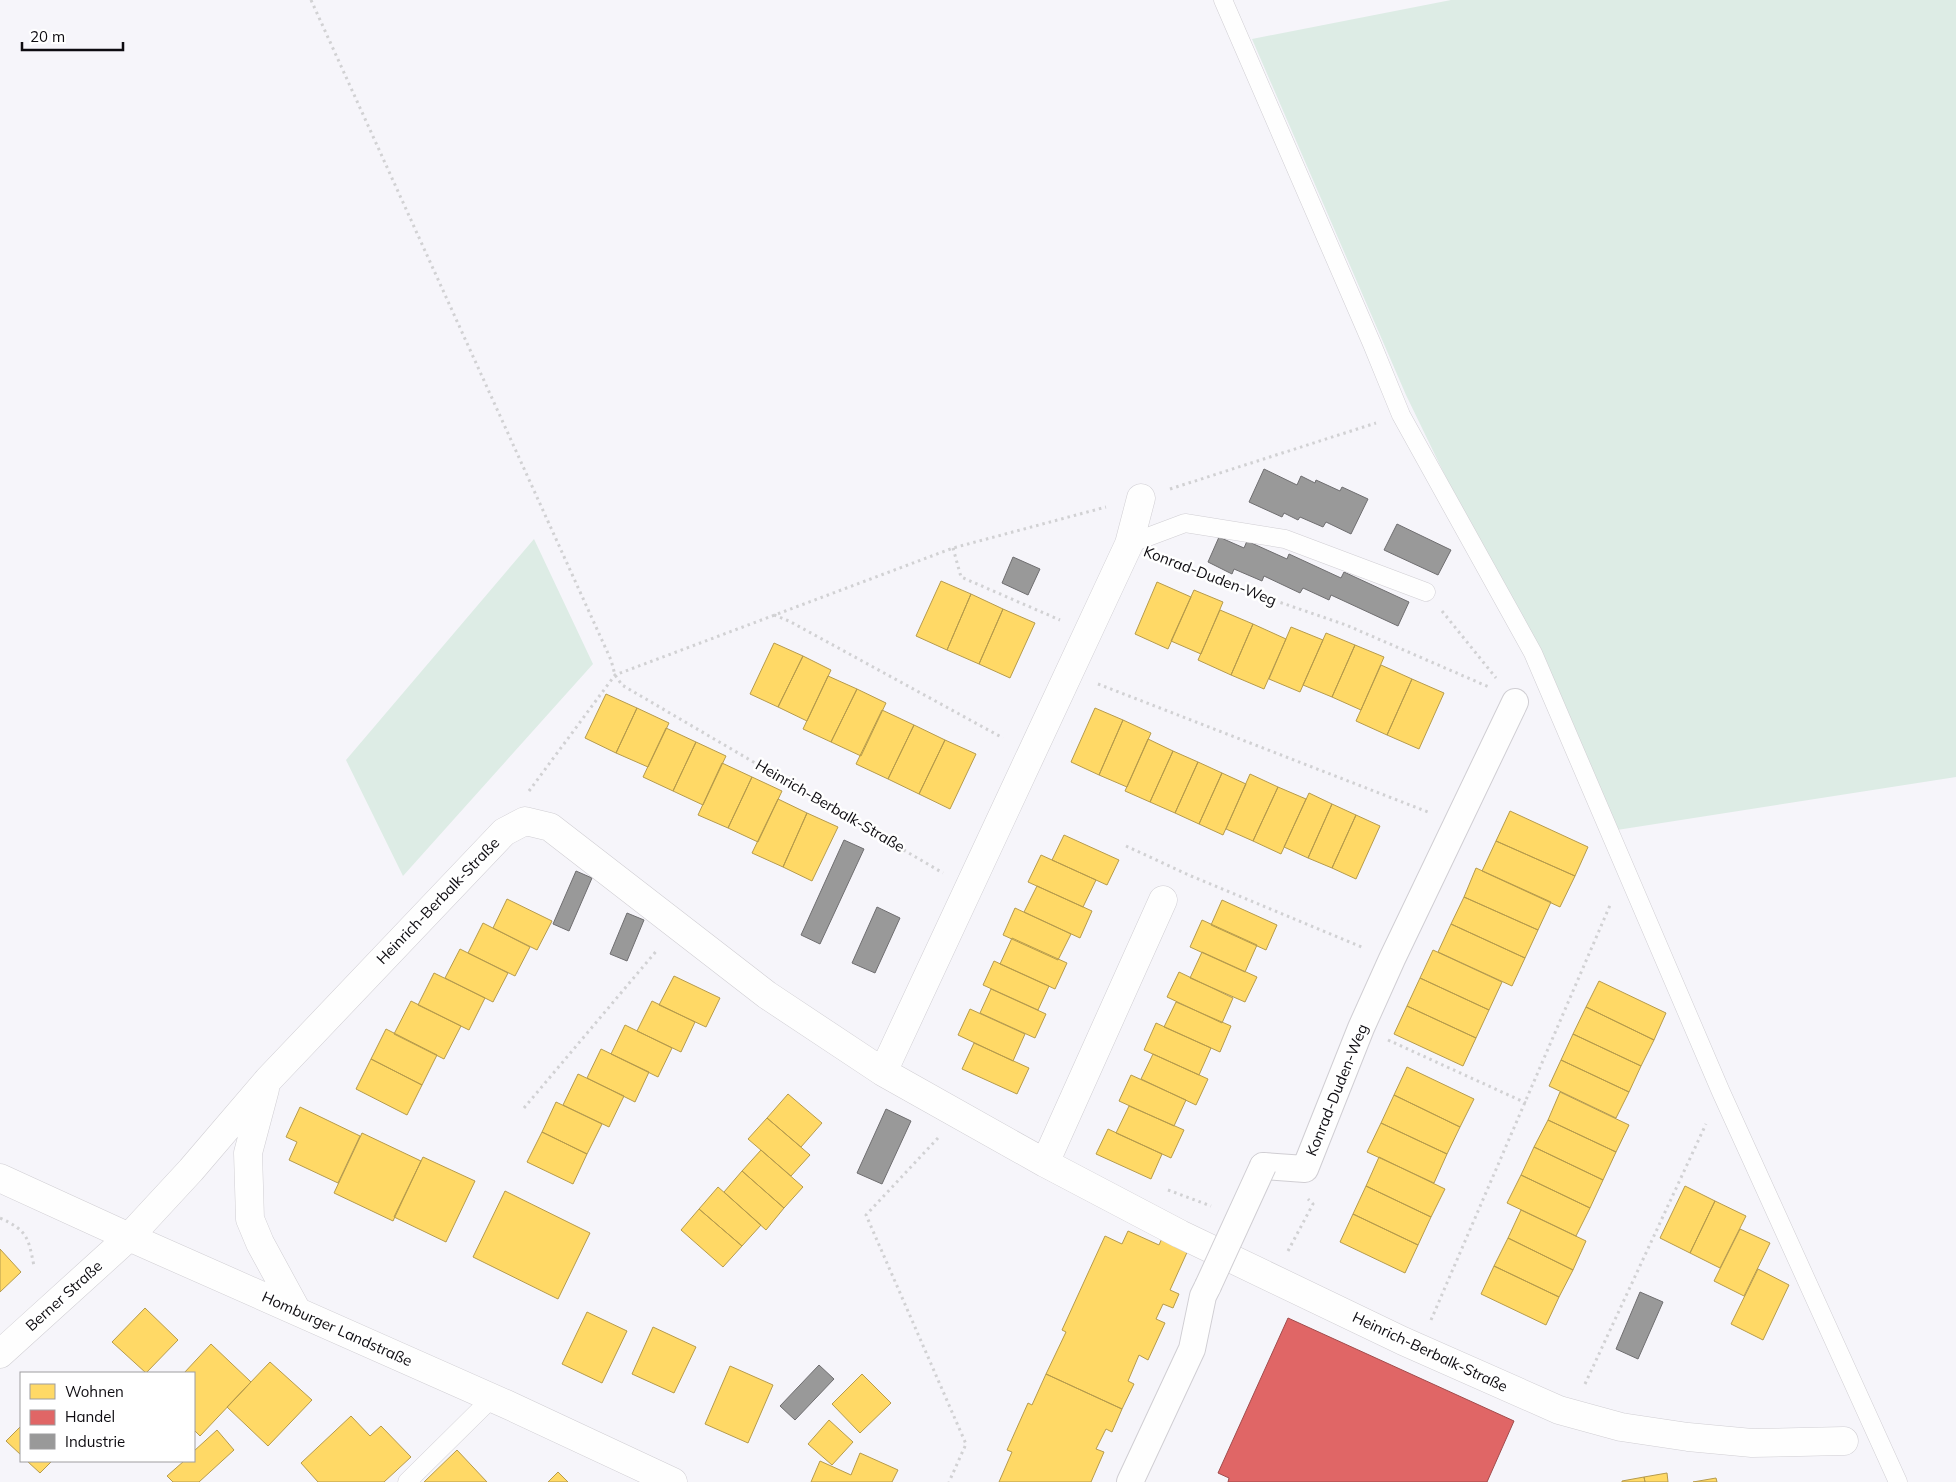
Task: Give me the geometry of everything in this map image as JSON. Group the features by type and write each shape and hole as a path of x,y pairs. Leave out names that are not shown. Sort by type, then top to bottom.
{"street":[{"path":"883,1072 970,889 1129,544 1140,498"},
{"name":"Konrad-Duden-Weg","path":"1130,1482 1192,1349 1203,1296 1263,1166 1305,1169 1362,1028 1392,960 1513,699"},
{"name":"Heinrich-Berbalk-Straße","path":"129,1237 191,1170 268,1080 504,832 525,821 550,827 766,995 883,1072 1045,1163 1180,1234 1385,1333 1559,1410 1621,1427 1688,1437 1752,1443 1844,1440"},
{"path":"1045,1163 1163,900"},
{"name":"Heinrich-Berbalk-Straße","path":"268,1080 248,1153 250,1219 260,1243 297,1311"},
{"name":"Homburger Landstraße","path":"0,1178 492,1398 673,1482"},
{"name":"Berner Straße","path":"0,1354 129,1237"}],"lane":[{"path":"1223,0 1401,415 1533,653 1721,1092 1898,1482"},
{"name":"Konrad-Duden-Weg","path":"1129,544 1185,522 1284,538 1426,592"},
{"path":"407,1482 492,1398"}],"path":[{"path":"311,0 611,660 615,675"},
{"path":"525,821 529,791 615,675 952,548 1140,498 1401,415"},
{"name":"Konrad-Duden-Weg","path":"1129,544 1212,579 1346,624 1513,699"},
{"path":"952,548 961,577 1088,632"},
{"path":"1426,592 1513,699"},
{"path":"774,615 789,621 1032,754"},
{"path":"1070,673 1456,823"},
{"name":"Heinrich-Berbalk-Straße","path":"615,675 622,685 970,889"},
{"path":"1126,846 1191,876 1392,960"},
{"path":"1431,1321 1625,869"},
{"path":"524,1108 678,925"},
{"path":"1362,1028 1526,1103"},
{"path":"1582,1392 1721,1092"},
{"path":"949,1482 966,1444 866,1215 959,1115"},
{"path":"1212,1206 1217,1198"},
{"path":"1296,1255 1287,1251 1313,1204 1306,1198"},
{"path":"0,1218 20,1227 29,1242 34,1266"},
{"path":"1422,1316 1440,1325"}],"shaded area":[{"path":"1451,0 1956,0 1956,777 1617,830 1406,395 1252,39"},
{"path":"534,539 593,664 403,876 346,760"}],"building: Wohnen":[{"path":"941,581 971,594 947,650 916,636"},
{"path":"1157,582 1191,597 1168,649 1135,634"},
{"path":"1194,590 1223,602 1201,654 1171,641"},
{"path":"971,594 1003,609 979,664 947,650"},
{"path":"1003,609 1035,623 1010,678 979,664"},
{"path":"1220,610 1253,624 1231,675 1198,660"},
{"path":"1253,624 1286,639 1264,689 1231,675"},
{"path":"1291,627 1323,640 1300,692 1269,679"},
{"path":"1326,633 1355,645 1332,697 1303,685"},
{"path":"774,643 803,656 778,707 750,694"},
{"path":"1355,645 1384,657 1361,710 1332,697"},
{"path":"803,656 831,670 807,721 778,707"},
{"path":"1381,665 1412,679 1387,735 1356,721"},
{"path":"828,676 857,689 831,742 803,729"},
{"path":"1412,679 1444,693 1419,749 1387,735"},
{"path":"857,689 886,703 861,756 831,742"},
{"path":"606,694 637,708 616,753 585,738"},
{"path":"637,708 669,723 648,767 616,753"},
{"path":"1095,708 1123,720 1099,775 1071,762"},
{"path":"882,710 914,725 888,779 856,764"},
{"path":"1123,720 1151,733 1127,787 1099,775"},
{"path":"914,725 945,740 919,794 888,779"},
{"path":"666,728 696,742 673,791 643,777"},
{"path":"1148,739 1173,751 1150,802 1125,791"},
{"path":"945,740 976,754 950,809 919,794"},
{"path":"696,742 726,756 703,805 673,791"},
{"path":"1173,751 1198,762 1175,813 1150,802"},
{"path":"1198,762 1222,773 1199,824 1175,813"},
{"path":"722,763 752,777 728,828 698,815"},
{"path":"1222,773 1246,784 1223,835 1199,824"},
{"path":"1250,774 1278,787 1253,841 1226,829"},
{"path":"752,777 782,791 758,842 728,828"},
{"path":"1278,787 1306,799 1281,854 1253,841"},
{"path":"1309,793 1332,804 1308,858 1284,847"},
{"path":"778,799 807,813 783,867 752,853"},
{"path":"1332,804 1356,815 1332,868 1308,858"},
{"path":"1510,811 1588,847 1575,876 1496,841"},
{"path":"807,813 838,827 812,881 783,867"},
{"path":"1356,815 1380,826 1356,879 1332,868"},
{"path":"1064,835 1119,860 1107,885 1052,860"},
{"path":"1496,841 1575,876 1560,907 1482,871"},
{"path":"1041,855 1096,880 1083,907 1028,882"},
{"path":"1476,868 1551,902 1538,930 1464,897"},
{"path":"1037,886 1092,911 1080,938 1024,912"},
{"path":"1464,897 1538,930 1525,958 1451,924"},
{"path":"507,899 552,921 537,950 493,928"},
{"path":"1222,900 1277,925 1266,950 1211,925"},
{"path":"1015,908 1071,934 1058,960 1003,935"},
{"path":"1202,920 1257,945 1245,972 1190,947"},
{"path":"483,923 530,947 515,976 468,953"},
{"path":"1451,924 1525,958 1512,986 1438,952"},
{"path":"1012,938 1067,963 1055,989 1000,964"},
{"path":"460,949 508,973 493,1002 445,978"},
{"path":"1433,950 1502,982 1489,1010 1420,978"},
{"path":"1202,952 1257,977 1245,1002 1190,978"},
{"path":"994,961 1049,986 1038,1010 983,985"},
{"path":"1179,972 1233,998 1222,1023 1167,997"},
{"path":"434,973 485,998 469,1030 418,1005"},
{"path":"674,976 720,998 706,1027 659,1005"},
{"path":"1420,978 1489,1010 1476,1038 1407,1006"},
{"path":"1599,981 1666,1013 1654,1040 1586,1007"},
{"path":"991,989 1046,1014 1035,1038 980,1013"},
{"path":"411,1001 461,1026 444,1059 394,1034"},
{"path":"652,1001 695,1022 681,1052 637,1031"},
{"path":"1176,1002 1231,1026 1220,1052 1164,1027"},
{"path":"1407,1006 1476,1038 1463,1066 1394,1034"},
{"path":"1586,1007 1654,1040 1641,1066 1573,1034"},
{"path":"970,1009 1025,1034 1013,1061 958,1035"},
{"path":"1156,1023 1211,1048 1199,1075 1144,1050"},
{"path":"625,1025 672,1048 658,1077 611,1054"},
{"path":"386,1029 437,1055 422,1085 371,1059"},
{"path":"1573,1034 1641,1066 1629,1092 1561,1060"},
{"path":"974,1043 1029,1068 1017,1094 962,1069"},
{"path":"601,1049 649,1072 635,1102 587,1078"},
{"path":"1153,1054 1208,1079 1196,1105 1141,1079"},
{"path":"371,1059 422,1085 407,1115 356,1089"},
{"path":"1561,1060 1629,1092 1616,1118 1549,1086"},
{"path":"1407,1067 1474,1099 1460,1127 1394,1095"},
{"path":"578,1074 624,1096 609,1127 563,1105"},
{"path":"1131,1075 1186,1100 1174,1126 1119,1101"},
{"path":"1560,1092 1629,1125 1616,1152 1548,1120"},
{"path":"788,1094 822,1123 801,1147 767,1118"},
{"path":"1394,1095 1460,1127 1447,1154 1381,1123"},
{"path":"556,1102 602,1124 587,1154 542,1132"},
{"path":"1129,1106 1184,1130 1171,1158 1116,1133"},
{"path":"300,1107 360,1136 338,1183 289,1160 297,1142 286,1137"},
{"path":"767,1118 810,1155 791,1176 748,1139"},
{"path":"1548,1120 1616,1152 1603,1180 1534,1147"},
{"path":"1381,1123 1447,1154 1434,1183 1367,1152"},
{"path":"1108,1129 1162,1154 1151,1179 1096,1154"},
{"path":"542,1132 587,1154 573,1184 527,1162"},
{"path":"362,1133 421,1161 393,1221 334,1193"},
{"path":"1534,1147 1603,1180 1590,1208 1521,1175"},
{"path":"761,1150 803,1187 784,1208 742,1171"},
{"path":"423,1157 475,1181 446,1242 394,1217"},
{"path":"1379,1157 1445,1189 1431,1217 1366,1186"},
{"path":"742,1171 784,1208 766,1230 724,1192"},
{"path":"1521,1175 1590,1208 1576,1236 1507,1203"},
{"path":"1366,1186 1431,1217 1418,1245 1353,1214"},
{"path":"1685,1186 1715,1201 1690,1253 1660,1238"},
{"path":"718,1187 761,1225 742,1246 699,1209"},
{"path":"505,1191 590,1233 558,1299 473,1257"},
{"path":"1715,1201 1746,1216 1720,1268 1690,1253"},
{"path":"699,1209 742,1246 723,1267 681,1230"},
{"path":"1521,1210 1586,1241 1573,1270 1508,1238"},
{"path":"1353,1214 1418,1245 1405,1273 1340,1242"},
{"path":"1740,1229 1770,1243 1744,1296 1714,1281"},
{"path":"1128,1231 1159,1245 1163,1236 1189,1248 1170,1290 1179,1294 1173,1308 1163,1304 1156,1319 1165,1323 1148,1360 1139,1355 1128,1381 1134,1384 1122,1409 1046,1374 1066,1332 1062,1330 1105,1236 1122,1244"},
{"path":"1508,1238 1573,1270 1559,1297 1494,1266"},
{"path":"0,1249 21,1272 0,1292"},
{"path":"1494,1266 1559,1297 1546,1325 1481,1294"},
{"path":"1758,1269 1789,1285 1763,1340 1731,1324"},
{"path":"145,1308 178,1340 147,1372 112,1342"},
{"path":"587,1312 627,1331 602,1383 562,1364"},
{"path":"653,1327 696,1347 674,1393 632,1374"},
{"path":"211,1344 251,1382 200,1436 195,1431 195,1372 185,1372"},
{"path":"270,1362 312,1400 268,1446 227,1407"},
{"path":"730,1366 773,1385 748,1443 705,1424"},
{"path":"862,1374 891,1403 860,1433 832,1404"},
{"path":"1046,1374 1122,1409 1112,1432 1106,1429 1096,1449 1104,1452 1091,1482 999,1482 1012,1452 1007,1450 1028,1403 1032,1405"},
{"path":"351,1416 370,1436 381,1426 411,1457 384,1482 318,1482 301,1463"},
{"path":"829,1420 853,1442 832,1465 808,1444"},
{"path":"20,1427 20,1454 6,1441"},
{"path":"217,1430 234,1450 199,1482 173,1482 167,1476 183,1462 195,1462 195,1450"},
{"path":"457,1450 487,1482 424,1482"},
{"path":"860,1453 898,1470 892,1482 811,1482 820,1461 851,1475"},
{"path":"28,1462 51,1462 40,1473"},
{"path":"558,1472 568,1482 548,1482"},
{"path":"1667,1473 1668,1482 1645,1482 1644,1477"},
{"path":"1644,1477 1645,1482 1622,1482 1622,1481"},
{"path":"1716,1478 1717,1482 1693,1482"}],"building: Handel":[{"path":"1288,1318 1514,1421 1487,1482 1228,1482 1229,1478 1218,1473"}],"building: Industrie":[{"path":"1264,469 1297,485 1301,476 1315,483 1316,480 1340,491 1342,487 1368,499 1351,534 1326,522 1323,527 1300,517 1298,520 1284,513 1282,517 1249,502"},
{"path":"1397,524 1451,550 1438,575 1384,550"},
{"path":"1219,537 1244,548 1247,541 1287,559 1289,554 1341,578 1344,572 1409,602 1398,626 1331,595 1329,600 1303,588 1300,593 1264,576 1262,581 1234,569 1232,574 1208,562"},
{"path":"1013,557 1040,569 1028,595 1002,583"},
{"path":"844,840 864,849 820,944 801,935"},
{"path":"576,871 592,878 569,931 553,924"},
{"path":"877,907 900,918 875,973 852,963"},
{"path":"627,913 644,920 627,961 610,954"},
{"path":"886,1109 911,1121 882,1184 857,1173"},
{"path":"1640,1292 1663,1302 1638,1359 1616,1349"},
{"path":"819,1365 834,1379 795,1420 780,1406"}]}
